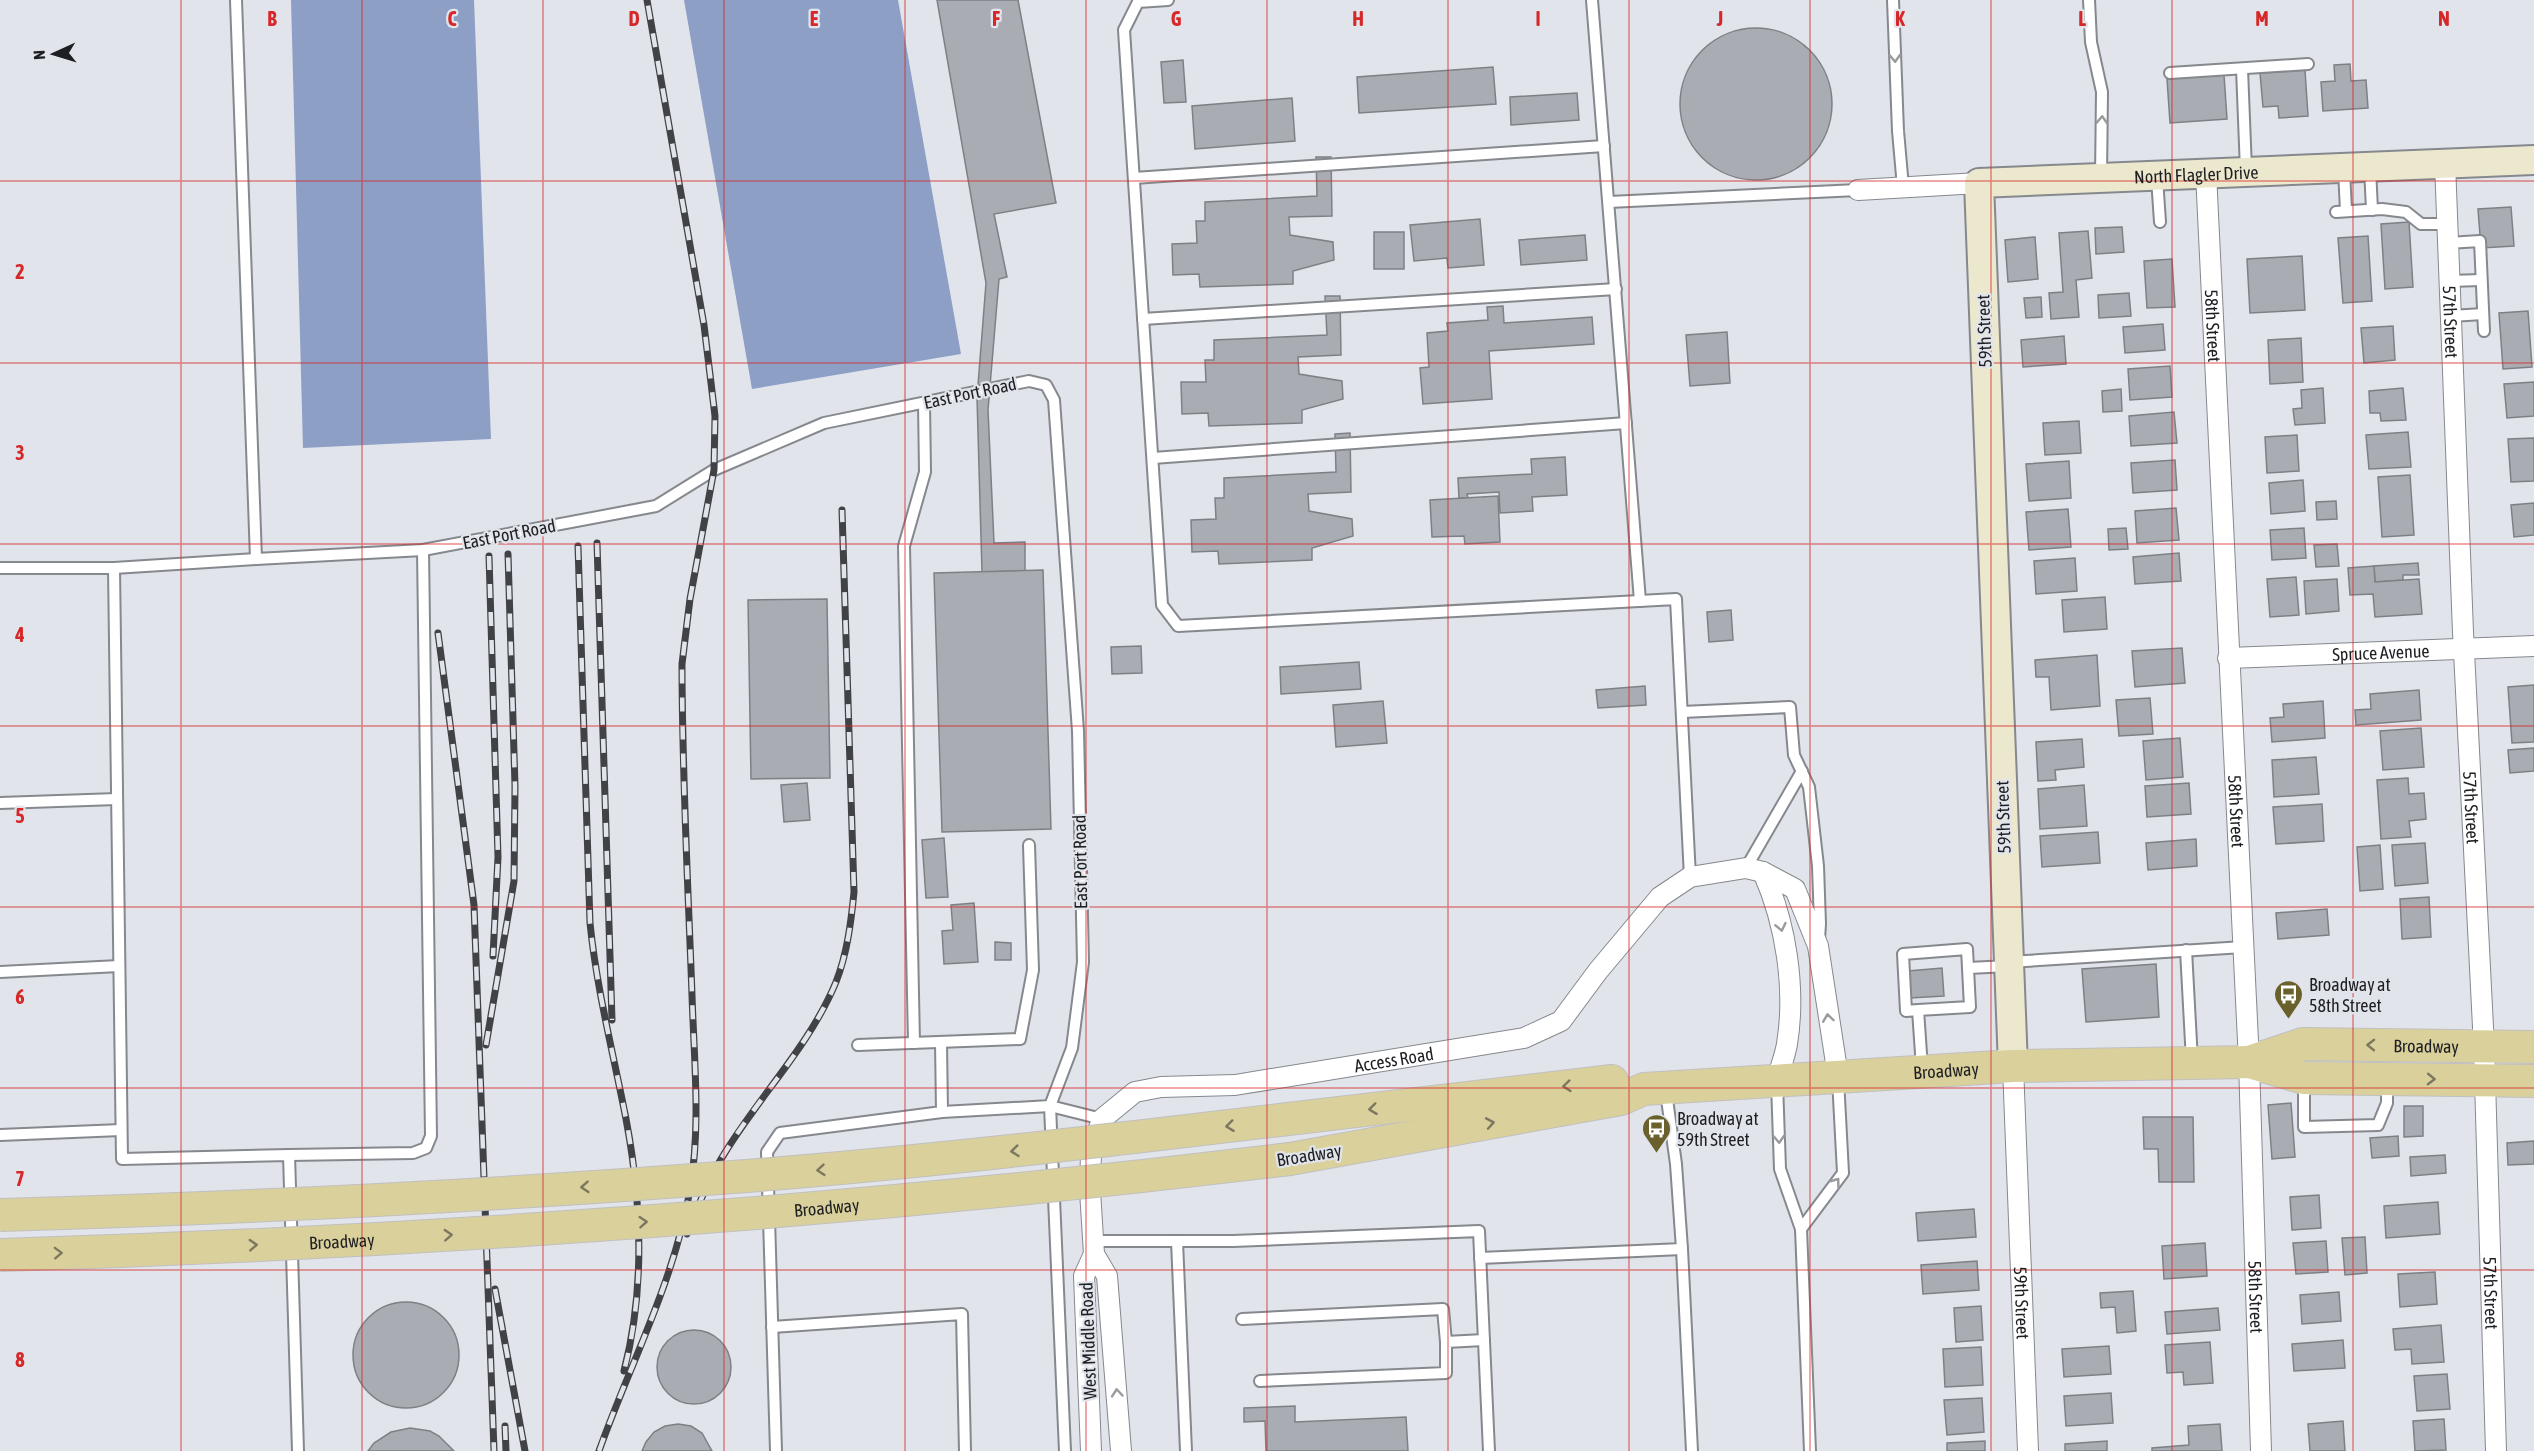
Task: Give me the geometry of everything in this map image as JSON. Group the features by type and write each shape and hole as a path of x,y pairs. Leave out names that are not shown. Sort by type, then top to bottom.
{"main road":[{"name":"Broadway","path":"2249,1062 2303,1044 2534,1047"},
{"name":"Broadway","path":"0,1255 465,1234 732,1216 1012,1191 1290,1159 1621,1099 1655,1088 2013,1066 2192,1062 2249,1062 2304,1078 2534,1081"},
{"name":"Broadway","path":"0,1215 419,1197 732,1177 997,1153 1508,1092 1628,1080 1655,1088"}],"street":[{"name":"North Flagler Drive","path":"1858,190 2534,159"},
{"name":"57th Street","path":"2445,163 2464,648 2484,1047 2496,1451"},
{"name":"58th Street","path":"2206,173 2249,1062 2261,1451"},
{"name":"59th Street","path":"1979,183 2028,1451"},
{"name":"Spruce Avenue","path":"2228,658 2534,646"},
{"name":"Access Road","path":"1102,1119 1135,1092 1235,1085 1524,1038 1561,1021 1598,971 1660,897 1690,877 1754,870"},
{"path":"1754,870 1795,889 1818,946 1838,1076"},
{"path":"1754,870 1775,899 1784,941 1790,1015 1787,1047 1777,1080"},
{"path":"1093,1247 1090,1191 1091,1153 1102,1119"},
{"name":"West Middle Road","path":"1091,1451 1084,1276 1093,1247"},
{"name":"West Middle Road","path":"1093,1247 1107,1276 1121,1451"}],"lane":[{"path":"236,0 256,559"},
{"path":"1168,0 1138,2 1124,30 1162,605 1178,626 1676,600 1690,877"},
{"path":"1592,0 1640,601"},
{"path":"1893,0 1898,131 1903,187"},
{"path":"2089,0 2091,42 2102,92 2101,178"},
{"path":"2170,73 2308,64"},
{"path":"2242,69 2246,171"},
{"path":"1134,178 1604,146"},
{"path":"2357,167 2372,210"},
{"path":"2357,167 2341,211 2406,212 2421,224 2480,241 2484,331"},
{"path":"2157,175 2160,222"},
{"path":"1609,202 1858,190"},
{"path":"2449,281 2481,280"},
{"path":"1143,319 1616,289"},
{"path":"2451,316 2483,314"},
{"name":"East Port Road","path":"0,568 114,568 423,550 656,506 714,470 824,423 1029,381 1046,385 1054,400 1078,731 1083,962 1072,1048 1050,1106"},
{"path":"914,1043 904,546 925,472 924,403"},
{"path":"1153,458 1626,423"},
{"path":"114,568 122,1159 412,1153 426,1148 431,1136 423,550"},
{"path":"1682,712 1790,707 1794,755 1809,787 1818,866 1820,924 1818,946"},
{"path":"1754,870 1802,771"},
{"path":"0,803 117,800"},
{"path":"858,1044 1020,1039 1033,970 1029,846"},
{"path":"1968,968 2243,947"},
{"path":"1967,949 1970,1007 1918,1010 1906,1011 1903,954 1967,949"},
{"path":"2186,951 2192,1062"},
{"path":"0,972 119,966"},
{"path":"1918,1010 1918,1039 1922,1071"},
{"path":"941,1042 942,1112"},
{"path":"1800,1229 1843,1173 1838,1076"},
{"path":"2304,1078 2304,1126 2378,1125 2387,1103 2387,1079"},
{"path":"1777,1080 1780,1169 1800,1229 1810,1451"},
{"path":"1655,1088 1676,1164 1692,1451"},
{"path":"776,1451 767,1152 780,1133 942,1112 1050,1106 1102,1119"},
{"path":"1050,1106 1065,1451"},
{"path":"0,1135 122,1130"},
{"path":"289,1155 298,1451"},
{"path":"1093,1247 1177,1240 1479,1231 1489,1451"},
{"path":"1177,1240 1186,1451"},
{"path":"1480,1258 1682,1249"},
{"path":"1242,1319 1443,1309 1446,1373 1260,1381"},
{"path":"772,1327 962,1314 965,1451"},
{"path":"1446,1342 1484,1340"}],"water":[{"path":"291,0 474,0 491,439 303,448"},
{"path":"684,0 898,0 961,354 752,389"}],"building":[{"path":"937,0 1018,0 1056,203 994,214 1007,277 999,279 988,410 994,543 1025,542 1025,571 982,572 977,398 986,283"},
{"path":"1756,28 1785,34 1810,50 1826,75 1832,104 1826,133 1810,158 1785,174 1756,180 1727,174 1702,158 1686,133 1680,104 1686,75 1702,50 1727,34"},
{"path":"1183,60 1186,102 1164,103 1161,62"},
{"path":"2350,64 2351,81 2366,80 2368,108 2323,111 2321,82 2335,81 2334,65"},
{"path":"1493,67 1496,104 1359,113 1357,77"},
{"path":"2305,70 2308,116 2279,118 2278,106 2263,107 2260,73"},
{"path":"2224,75 2227,119 2170,123 2167,79"},
{"path":"1577,93 1579,120 1511,125 1510,97"},
{"path":"1292,98 1295,141 1195,149 1192,106"},
{"path":"1316,157 1331,157 1332,216 1289,217 1290,235 1333,242 1334,260 1293,271 1293,284 1200,287 1199,274 1173,275 1172,244 1197,243 1196,221 1205,221 1205,202 1317,196"},
{"path":"2511,207 2514,246 2481,248 2478,209"},
{"path":"1480,219 1484,265 1448,268 1447,258 1414,261 1410,225"},
{"path":"2409,222 2413,287 2385,289 2381,224"},
{"path":"2122,227 2124,252 2096,254 2095,228"},
{"path":"2088,231 2092,278 2076,280 2079,317 2051,319 2049,293 2063,292 2059,233"},
{"path":"1374,232 1404,232 1404,269 1374,269"},
{"path":"1585,235 1587,260 1521,265 1519,240"},
{"path":"2368,236 2372,301 2343,303 2338,238"},
{"path":"2035,237 2038,279 2008,282 2005,240"},
{"path":"2302,256 2305,310 2250,313 2247,259"},
{"path":"2172,259 2175,307 2147,308 2144,261"},
{"path":"2129,293 2131,316 2099,318 2098,295"},
{"path":"1325,296 1340,296 1341,355 1298,357 1299,374 1342,381 1343,399 1302,410 1302,423 1209,426 1208,413 1182,414 1181,382 1206,382 1205,360 1214,360 1214,340 1327,335"},
{"path":"2041,297 2042,317 2026,318 2024,298"},
{"path":"1503,306 1504,323 1592,317 1594,344 1489,351 1492,399 1423,404 1420,368 1429,367 1427,333 1448,331 1447,323 1488,320 1487,307"},
{"path":"2528,311 2532,367 2503,369 2499,313"},
{"path":"2163,324 2165,350 2125,353 2123,327"},
{"path":"2393,326 2395,360 2364,363 2361,328"},
{"path":"1727,332 1730,383 1690,386 1686,335"},
{"path":"2064,336 2066,364 2023,367 2021,340"},
{"path":"2301,338 2303,382 2270,384 2268,340"},
{"path":"2170,366 2172,397 2130,400 2128,369"},
{"path":"2534,382 2534,416 2507,418 2504,384"},
{"path":"2323,388 2325,423 2295,425 2293,409 2302,408 2301,390"},
{"path":"2403,388 2406,420 2381,421 2380,413 2370,413 2369,391"},
{"path":"2121,389 2122,411 2103,412 2102,391"},
{"path":"2174,412 2177,443 2131,446 2129,416"},
{"path":"2079,421 2081,453 2045,455 2043,423"},
{"path":"2408,432 2411,467 2369,469 2366,435"},
{"path":"1350,433 1351,492 1308,494 1309,511 1352,519 1353,536 1312,548 1312,560 1219,564 1218,551 1192,552 1191,520 1216,519 1215,498 1224,498 1224,478 1336,472 1335,434"},
{"path":"2297,435 2299,471 2267,473 2265,437"},
{"path":"2534,438 2534,481 2511,482 2508,439"},
{"path":"1565,457 1567,495 1532,497 1533,511 1500,513 1499,492 1467,494 1468,498 1459,498 1458,478 1532,474 1531,459"},
{"path":"2175,460 2177,490 2133,493 2131,463"},
{"path":"2069,461 2071,498 2029,501 2026,464"},
{"path":"2410,475 2414,535 2382,537 2378,477"},
{"path":"2303,480 2305,511 2271,514 2269,483"},
{"path":"1498,496 1500,542 1465,544 1464,536 1432,537 1430,500"},
{"path":"2336,501 2337,519 2317,520 2316,502"},
{"path":"2534,503 2534,535 2514,537 2511,505"},
{"path":"2176,508 2179,540 2137,543 2135,511"},
{"path":"2068,509 2071,547 2029,550 2026,512"},
{"path":"2126,528 2128,549 2109,550 2108,529"},
{"path":"2304,528 2306,558 2272,560 2270,530"},
{"path":"2337,544 2339,566 2316,567 2314,545"},
{"path":"2179,553 2181,581 2135,584 2133,557"},
{"path":"2075,558 2077,591 2036,594 2034,561"},
{"path":"2418,563 2419,575 2403,575 2403,580 2375,582 2374,566"},
{"path":"2374,566 2375,582 2419,579 2422,614 2375,617 2373,594 2350,595 2348,568"},
{"path":"1043,570 1051,829 942,832 934,573"},
{"path":"2296,577 2299,615 2270,617 2267,579"},
{"path":"2337,579 2339,611 2306,614 2304,581"},
{"path":"2105,597 2107,629 2064,632 2062,600"},
{"path":"827,599 830,778 751,779 748,600"},
{"path":"1731,610 1733,640 1709,642 1707,612"},
{"path":"1141,646 1142,673 1112,674 1111,647"},
{"path":"2182,648 2185,683 2135,687 2132,651"},
{"path":"2097,655 2100,706 2051,710 2049,677 2036,677 2035,660"},
{"path":"1359,662 1361,689 1281,694 1280,667"},
{"path":"2534,685 2534,742 2512,743 2508,687"},
{"path":"1645,686 1646,705 1598,708 1596,690"},
{"path":"2419,690 2421,720 2356,725 2355,710 2371,709 2370,694"},
{"path":"2150,698 2153,734 2119,736 2116,700"},
{"path":"1383,701 1387,743 1336,747 1333,705"},
{"path":"2323,701 2325,738 2272,742 2270,718 2284,717 2283,704"},
{"path":"2421,728 2424,767 2383,770 2380,731"},
{"path":"2180,738 2183,777 2146,780 2143,741"},
{"path":"2082,739 2084,767 2055,770 2056,780 2038,781 2036,742"},
{"path":"2534,748 2534,771 2510,773 2508,750"},
{"path":"2316,757 2319,794 2274,797 2272,760"},
{"path":"2408,778 2409,794 2424,793 2426,819 2409,821 2411,837 2381,839 2377,780"},
{"path":"807,783 810,820 784,822 781,785"},
{"path":"2189,783 2191,814 2147,817 2145,786"},
{"path":"2084,785 2087,826 2040,829 2038,789"},
{"path":"2322,804 2324,841 2276,844 2273,807"},
{"path":"2098,832 2100,863 2042,867 2040,836"},
{"path":"944,838 948,897 926,898 922,840"},
{"path":"2196,839 2197,866 2148,870 2146,843"},
{"path":"2425,843 2428,883 2395,886 2392,845"},
{"path":"2380,845 2383,889 2360,891 2357,847"},
{"path":"2429,897 2431,937 2402,939 2400,899"},
{"path":"974,903 978,962 944,964 942,931 953,930 951,905"},
{"path":"2327,909 2329,935 2278,939 2276,913"},
{"path":"995,942 1011,943 1011,960 995,960"},
{"path":"2156,964 2159,1017 2086,1022 2082,969"},
{"path":"1942,968 1944,996 1910,998 1908,971"},
{"path":"2291,1103 2295,1157 2272,1159 2268,1105"},
{"path":"2404,1106 2423,1106 2423,1136 2404,1137"},
{"path":"2143,1117 2193,1117 2194,1182 2159,1182 2158,1149 2144,1149"},
{"path":"2398,1136 2399,1156 2372,1158 2370,1138"},
{"path":"2534,1141 2534,1164 2508,1165 2507,1143"},
{"path":"2445,1155 2446,1173 2411,1176 2410,1157"},
{"path":"2319,1195 2321,1228 2292,1230 2290,1197"},
{"path":"2438,1202 2440,1234 2386,1238 2384,1206"},
{"path":"1974,1209 1976,1237 1918,1241 1916,1213"},
{"path":"2365,1237 2367,1273 2345,1275 2342,1238"},
{"path":"2326,1241 2328,1272 2296,1274 2293,1243"},
{"path":"2205,1243 2207,1276 2164,1279 2162,1246"},
{"path":"1977,1261 1979,1290 1923,1294 1921,1265"},
{"path":"2435,1272 2437,1304 2400,1307 2398,1274"},
{"path":"2133,1291 2136,1331 2117,1333 2115,1307 2101,1308 2100,1293"},
{"path":"2339,1292 2341,1321 2302,1324 2300,1295"},
{"path":"406,1302 426,1306 443,1318 455,1335 459,1355 455,1375 443,1392 426,1404 406,1408 386,1404 369,1392 357,1375 353,1355 357,1335 369,1318 386,1306"},
{"path":"1981,1306 1983,1340 1956,1342 1954,1308"},
{"path":"2218,1308 2220,1330 2167,1334 2165,1312"},
{"path":"2441,1325 2444,1362 2412,1364 2411,1349 2395,1350 2393,1329"},
{"path":"694,1330 708,1333 720,1341 728,1353 731,1367 728,1381 720,1393 708,1401 694,1404 680,1401 668,1393 660,1381 657,1367 660,1353 668,1341 680,1333"},
{"path":"2343,1340 2345,1368 2294,1371 2292,1344"},
{"path":"2210,1342 2213,1383 2184,1385 2183,1372 2167,1373 2165,1345"},
{"path":"2109,1346 2111,1374 2064,1377 2062,1349"},
{"path":"1981,1347 1983,1385 1945,1387 1943,1349"},
{"path":"2447,1374 2450,1409 2417,1411 2414,1376"},
{"path":"2111,1393 2113,1423 2066,1426 2064,1396"},
{"path":"1982,1398 1984,1432 1947,1435 1944,1400"},
{"path":"1295,1406 1295,1422 1406,1417 1408,1451 1266,1451 1265,1421 1244,1422 1244,1408"},
{"path":"2444,1419 2446,1450 2415,1451 2413,1421"},
{"path":"2343,1421 2345,1451 2310,1451 2308,1424"},
{"path":"678,1424 691,1426 702,1433 712,1451 642,1451 654,1432 665,1426"},
{"path":"2220,1424 2222,1451 2152,1451 2152,1448 2189,1445 2188,1426"},
{"path":"410,1428 430,1431 439,1436 454,1451 368,1451 374,1443 391,1432"},
{"path":"1985,1441 1985,1451 1947,1451 1947,1443"},
{"path":"2107,1441 2107,1451 2065,1451 2065,1444"}],"railway":[{"path":"599,1451 673,1257 690,1190 695,1142 696,1093 684,788 682,664 690,599 714,470 715,416 704,325 647,0"},
{"path":"687,1234 720,1161 813,1027 836,982 846,949 854,892 842,510"},
{"path":"597,543 612,1020"},
{"path":"578,546 590,923 600,989 634,1167 639,1235 636,1303 624,1371"},
{"path":"486,1045 514,881 515,786 508,554"},
{"path":"489,556 498,857 493,956"},
{"path":"438,633 474,905 494,1451"},
{"path":"495,1289 525,1451"},
{"path":"505,1426 506,1451"}],"place":[{"name":"Broadway at 58th Street","path":"2288,1020"},
{"name":"Broadway at 59th Street","path":"1656,1154"}]}
